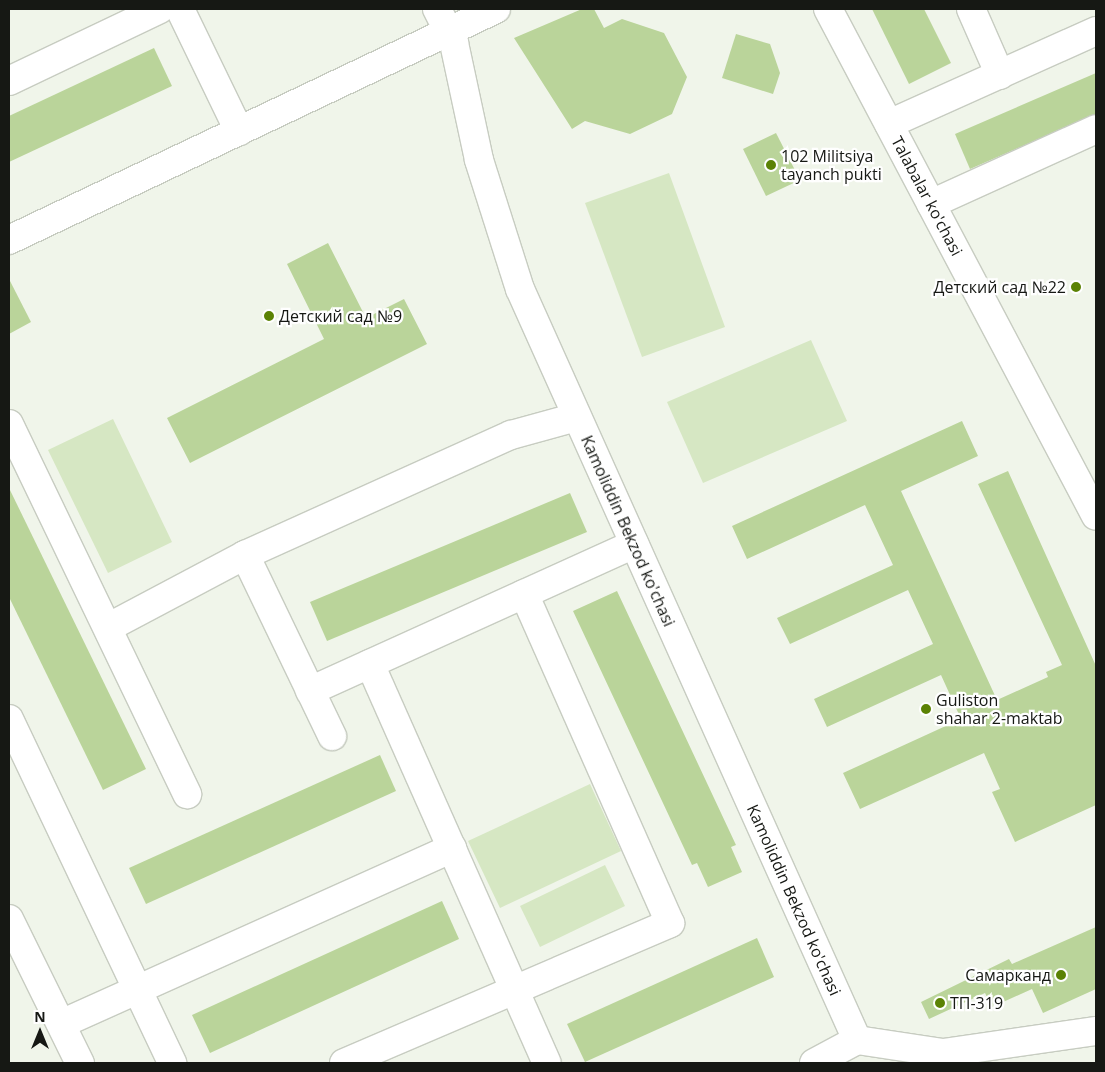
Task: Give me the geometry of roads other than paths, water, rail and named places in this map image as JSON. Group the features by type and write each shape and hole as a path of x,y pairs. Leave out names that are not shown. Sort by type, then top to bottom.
{"street":[{"path":"9,81 160,9"},
{"path":"180,9 239,130"},
{"path":"9,240 239,130 442,20 496,9"},
{"name":"Talabalar ko'chasi","path":"828,9 1096,516"},
{"path":"971,9 1000,75"},
{"name":"Kamoliddin Bekzod ko'chasi","path":"442,20 478,160 520,289 857,1040"},
{"path":"889,124 1096,31"},
{"path":"931,204 1096,129"},
{"path":"109,627 246,554 511,435 577,417"},
{"path":"9,424 109,627 187,794"},
{"path":"310,691 634,544"},
{"path":"246,554 332,736"},
{"path":"344,1063 670,923 524,594"},
{"path":"370,664 547,1063"},
{"path":"9,719 172,1063"},
{"path":"61,1024 136,988 452,848"},
{"path":"9,918 80,1063"},
{"path":"814,1063 857,1040 934,1057 1054,1040 1096,1031"}],"place":[{"name":"102 Militsiya tayanch pukti","path":"771,165"},
{"name":"Детский сад №22","path":"1076,287"},
{"name":"Детский сад №9","path":"269,316"},
{"name":"Guliston shahar 2-maktab","path":"926,709"},
{"name":"Самарканд","path":"1061,975"},
{"name":"ТП-319","path":"940,1003"}]}
